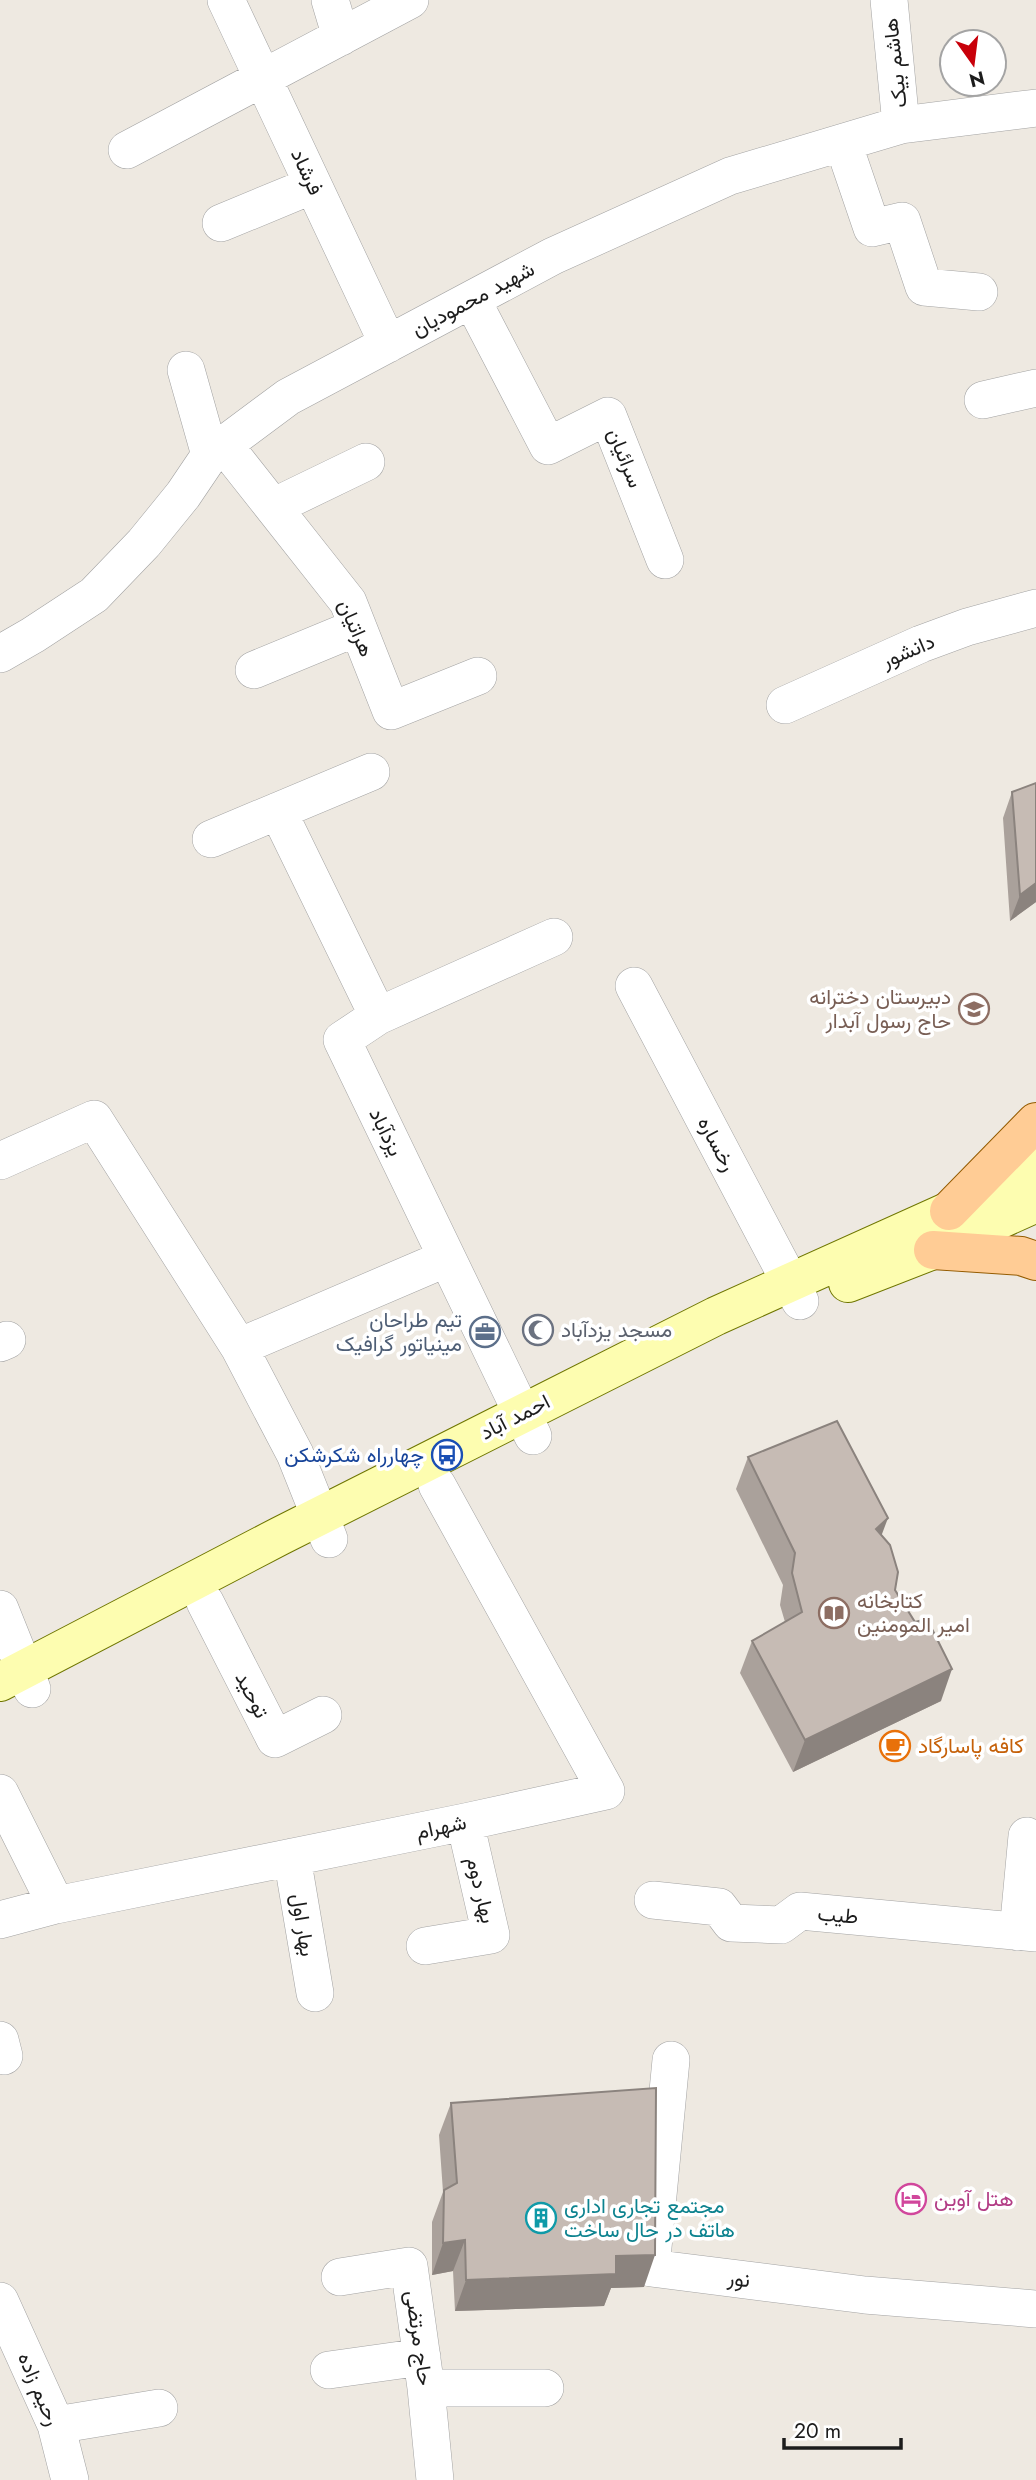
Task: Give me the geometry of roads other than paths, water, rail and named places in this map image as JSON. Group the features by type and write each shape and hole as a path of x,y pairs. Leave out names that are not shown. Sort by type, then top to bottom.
{"main road":[{"path":"948,1211 1036,1122"},
{"name":"احمد آباد","path":"14,1686 795,1292 1036,1163"},
{"name":"احمد آباد","path":"795,1292 933,1250 1036,1203"},
{"path":"933,1250 1021,1256 1036,1261"},
{"name":"احمد آباد","path":"14,1686 205,1602 324,1528 437,1485 528,1425"}],"street":[{"name":"فرشاد","path":"226,0 388,344"},
{"path":"330,0 341,37"},
{"path":"127,150 410,0"},
{"name":"هاشم بیک","path":"889,0 901,125"},
{"name":"شهید محمودیان","path":"0,654 94,595 144,543 217,450 288,397 553,256 730,176 901,125 1036,108"},
{"path":"843,143 872,228 902,221 923,287 979,292"},
{"path":"221,223 313,185"},
{"name":"سرائیان","path":"472,300 548,446 608,416 665,560"},
{"path":"186,370 217,450"},
{"path":"983,400 1036,388"},
{"name":"هراتیان","path":"217,450 273,507 348,602 391,711 478,676"},
{"path":"273,507 366,462"},
{"name":"دانشور","path":"785,705 921,644 967,627 1036,608"},
{"path":"254,670 358,627"},
{"path":"211,839 371,772"},
{"path":"278,811 378,1016"},
{"name":"یزدآباد","path":"528,1425 342,1040 378,1016 554,937"},
{"name":"رخساره","path":"634,986 795,1292"},
{"path":"0,1161 94,1119 239,1347 295,1454 324,1528"},
{"path":"239,1347 447,1258"},
{"name":"شهرام","path":"0,1920 56,1905 606,1791 437,1485"},
{"name":"توحید","path":"205,1602 275,1739 323,1715"},
{"path":"0,1609 14,1686"},
{"path":"0,1793 56,1905"},
{"name":"بهار دوم","path":"425,1946 491,1935 465,1822"},
{"path":"1027,1836 1027,1933"},
{"name":"بهار اول","path":"292,1857 315,1993"},
{"name":"طیب","path":"653,1900 719,1907 730,1923 781,1925 800,1911 1027,1933"},
{"name":"نور","path":"671,2060 651,2268 865,2295 1036,2309"},
{"name":"حاج مرتضی","path":"340,2277 409,2266 424,2372 435,2480"},
{"name":"رحیم زاده","path":"0,2301 56,2425 70,2480"},
{"path":"329,2370 424,2372 545,2388"},
{"path":"56,2425 159,2408"}],"place":[{"name":"دبیرستان دخترانه حاج رسول آبدار","path":"974,1009"},
{"name":"مسجد یزدآباد","path":"538,1330"},
{"name":"تیم طراحان مینیاتور گرافیک","path":"485,1332"},
{"name":"چهارراه شکرشکن","path":"447,1455"},
{"name":"کتابخانه امیر المومنین","path":"834,1613"},
{"name":"کافه پاسارگاد","path":"895,1746"},
{"name":"هتل آوین","path":"911,2199"},
{"name":"مجتمع تجاری اداری هاتف در حال ساخت","path":"541,2218"}]}
